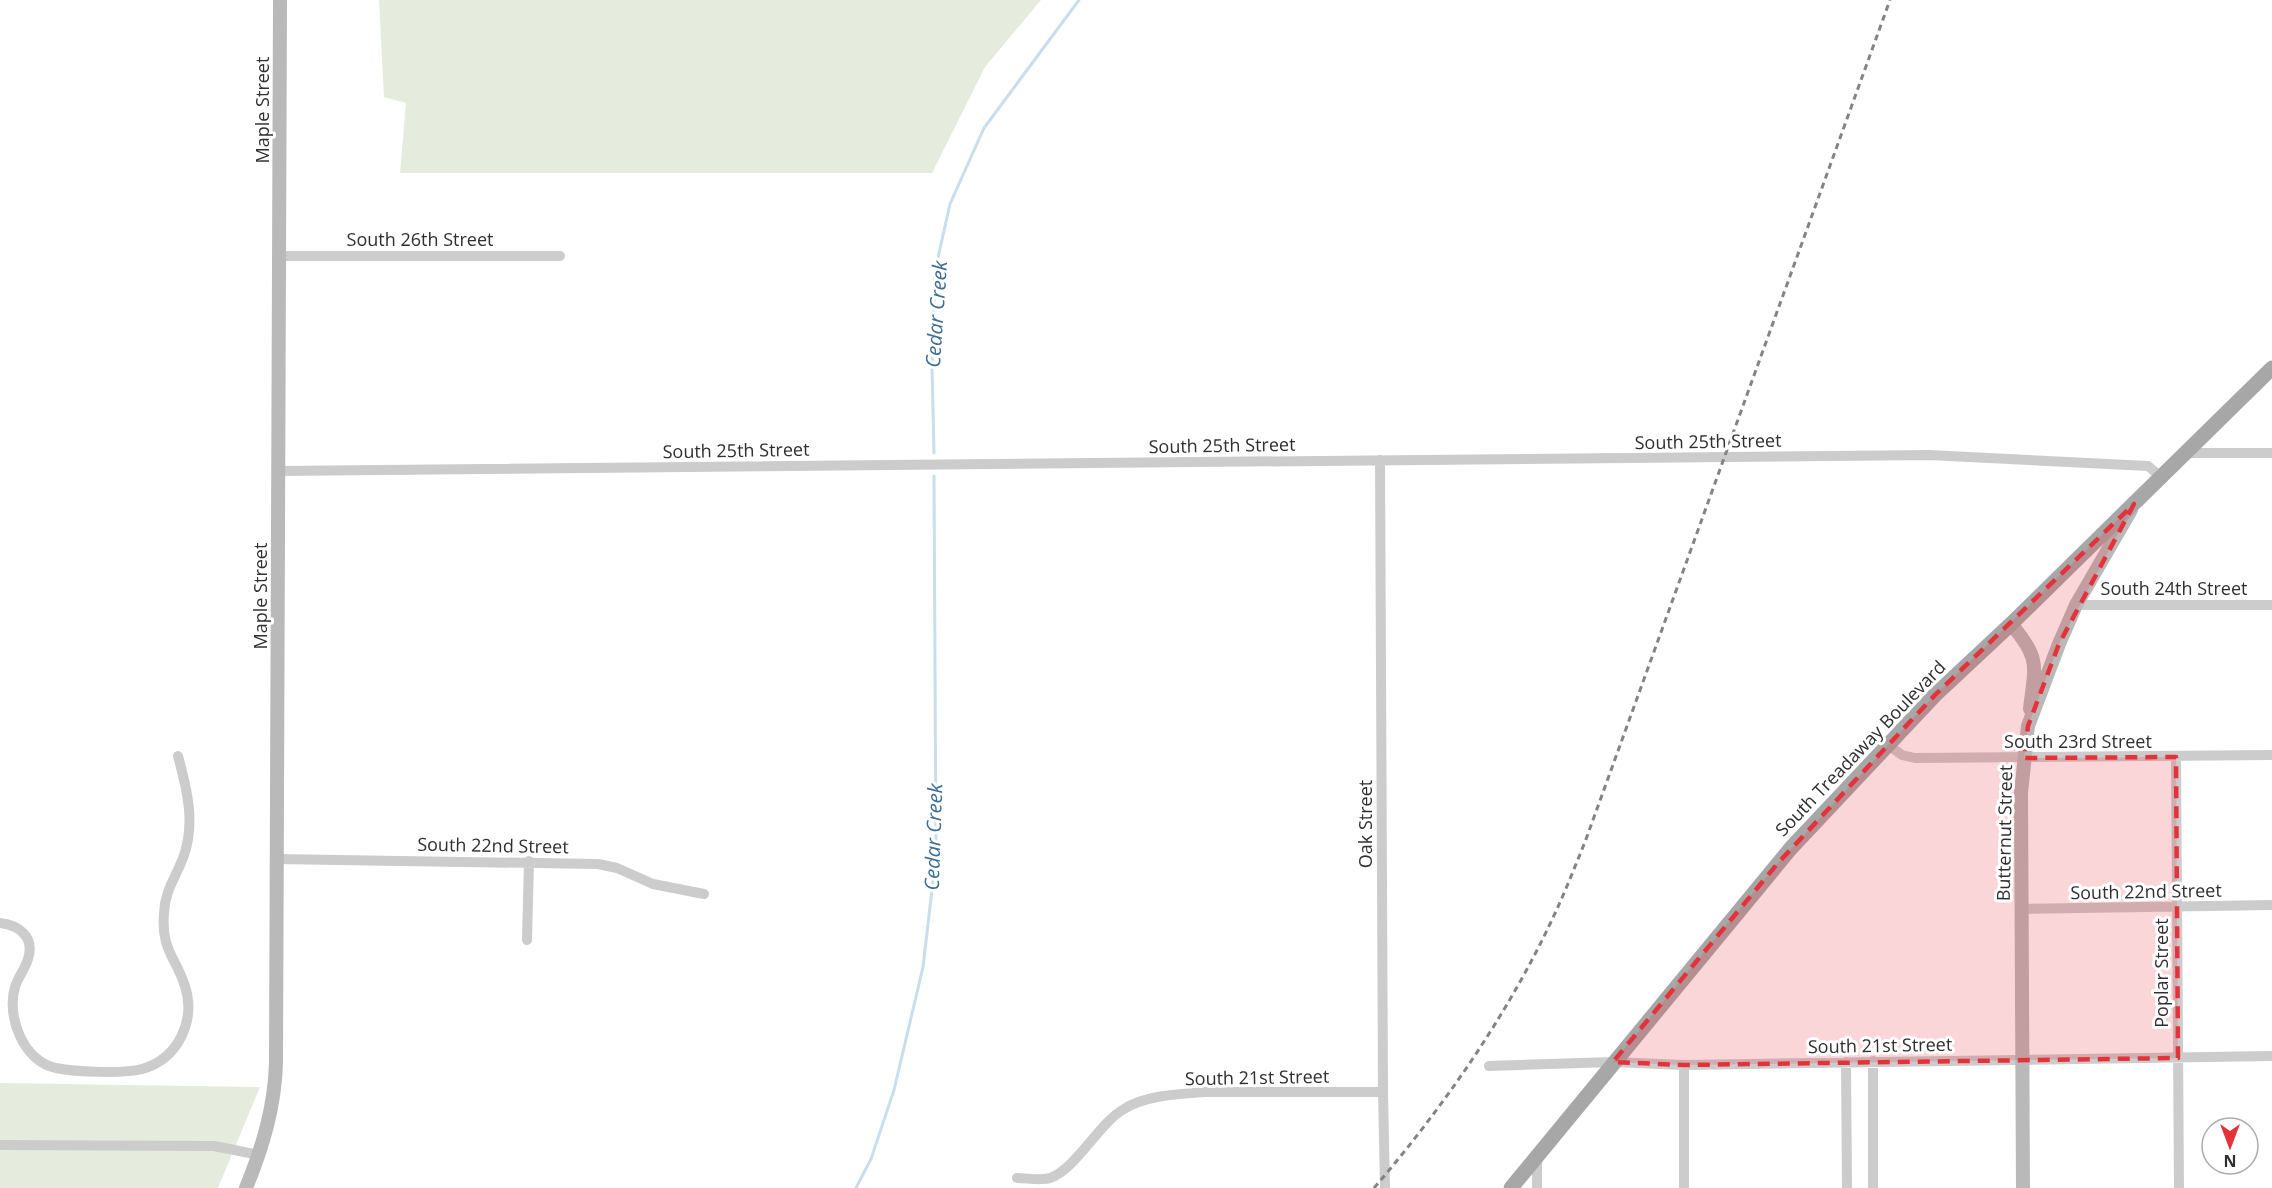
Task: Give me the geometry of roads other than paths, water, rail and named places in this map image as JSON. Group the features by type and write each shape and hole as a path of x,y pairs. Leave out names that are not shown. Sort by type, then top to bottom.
{"main road":[{"name":"Maple Street","path":"246,1188 270,1120 275,1087 280,0"},
{"name":"South Treadaway Boulevard","path":"1511,1188 1791,848 1935,695 2011,624 2272,368"},
{"name":"Butternut Street","path":"2023,1188 2021,793 2028,726 2076,605 2134,504"},
{"path":"2011,624 2032,653 2034,670 2028,726"}],"street":[{"name":"South 26th Street","path":"279,256 561,256"},
{"path":"2184,453 2272,453"},
{"name":"South 25th Street","path":"279,471 1929,455 2148,465 2161,477"},
{"name":"Oak Street","path":"1380,460 1385,1188"},
{"name":"South 24th Street","path":"2076,605 2272,605"},
{"name":"South 23rd Street","path":"1888,745 1902,755 1915,758 2024,759 2272,755"},
{"path":"0,922 19,927 26,935 30,946 29,957 15,988 14,1014 23,1041 31,1054 40,1062 53,1068 69,1070 132,1071 155,1064 170,1053 182,1038 187,1018 185,986 169,954 164,938 163,921 169,886 183,858 189,828 187,790 178,756"},
{"name":"Poplar Street","path":"2176,757 2179,1188"},
{"name":"South 22nd Street","path":"276,859 529,861 598,864 617,868 654,884 704,894"},
{"path":"528,940 529,861"},
{"name":"South 22nd Street","path":"2021,909 2272,905"},
{"name":"South 21st Street","path":"1489,1066 1613,1062 1684,1065 2272,1056"},
{"path":"1873,1061 1873,1188"},
{"path":"1846,1062 1847,1188"},
{"path":"1684,1065 1684,1188"},
{"name":"South 21st Street","path":"1017,1178 1050,1178 1068,1166 1124,1108 1147,1100 1205,1092 1383,1092"},
{"path":"0,1144 214,1146 259,1155"},
{"path":"1537,1157 1537,1188"}],"waterway":[{"name":"Cedar Creek","path":"934,453 932,367 935,271 950,204 984,128 1079,0"},
{"name":"Cedar Creek","path":"856,1188 871,1159 894,1090 923,967 936,855 934,476"}],"railway":[{"path":"1374,1188 1426,1123 1498,1020 1539,947 1561,901 1585,842 1890,0"}]}
